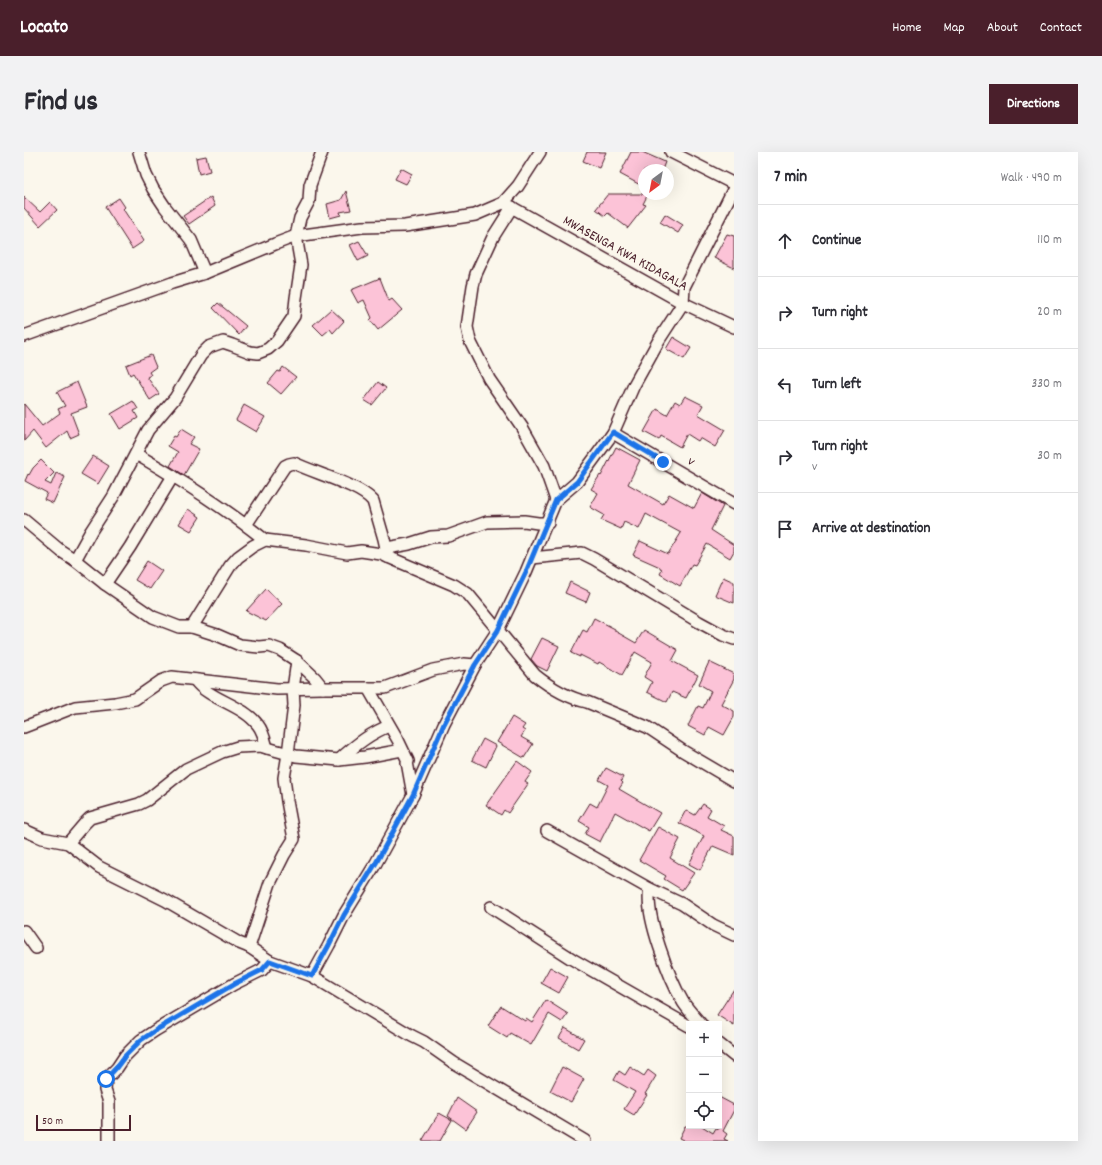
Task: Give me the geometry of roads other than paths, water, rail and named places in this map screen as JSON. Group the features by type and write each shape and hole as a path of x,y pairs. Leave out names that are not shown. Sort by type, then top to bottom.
{"street":[{"path":"139,152 146,175 153,189 191,240 205,273"},
{"path":"75,560 91,531 113,497 148,430 174,398 201,355 209,347 223,342 232,344 250,352 258,353 268,349 277,341 291,321 296,312 296,298 301,265 296,236 300,218 309,201 310,185 322,152"},
{"path":"540,152 518,186 508,205 476,274 467,327 470,340 489,379 522,427 544,466 556,500"},
{"path":"671,152 734,184"},
{"path":"312,976 344,915 376,863 413,795 444,724 475,665 498,630 548,523 556,500 577,482 613,432 634,386 659,340 683,303 684,287 734,188"},
{"path":"24,336 172,283 205,273 296,236 362,227 405,226 448,220 475,215 508,205"},
{"name":"MWASENGA KWA KIDAGALA","path":"508,205 683,303 734,327"},
{"name":"v","path":"613,432 734,504"},
{"path":"136,454 174,476 246,524 265,540"},
{"path":"246,524 285,466 289,464 294,463 346,484 368,496 373,501 387,553 454,585 468,594 536,675 544,682 558,691 578,700 587,702 647,727 683,751 734,781"},
{"path":"105,584 174,476"},
{"path":"24,520 61,551 153,617 179,628 192,627 217,634 240,645 259,647 269,646 280,650 297,661 323,688"},
{"path":"192,627 230,566 238,557 252,546 265,540 306,545 347,553 361,551 381,554 431,537 448,536 487,522 524,521 548,523"},
{"path":"532,558 582,553 699,622 723,635 734,639"},
{"path":"249,947 270,883 294,839 284,778 294,705 293,689 297,661"},
{"path":"24,727 75,707 115,703 135,699 161,681 172,677 277,689 386,688 433,670 464,664 475,665"},
{"path":"195,680 206,690 247,714 258,725 267,748"},
{"path":"368,688 398,740 408,761 413,795"},
{"path":"339,760 352,748 373,733 389,726"},
{"path":"68,843 90,818 139,804 147,800 186,769 222,752 238,747 252,746 267,748 288,754 339,760 402,750"},
{"path":"24,830 42,838 68,843 99,867 165,900 239,943 249,947 270,961 312,976 424,1042 454,1063 585,1141"},
{"path":"547,832 650,889 682,904 718,927 734,935"},
{"path":"650,889 648,897 655,930 670,979 684,1004 698,1021"},
{"path":"491,907 572,959 686,1024"},
{"path":"24,931 36,948"},
{"path":"109,1141 109,1102 105,1090 106,1079 125,1056 141,1040 156,1030 234,984 262,970 270,961"},
{"path":"722,1046 734,1056"}]}
